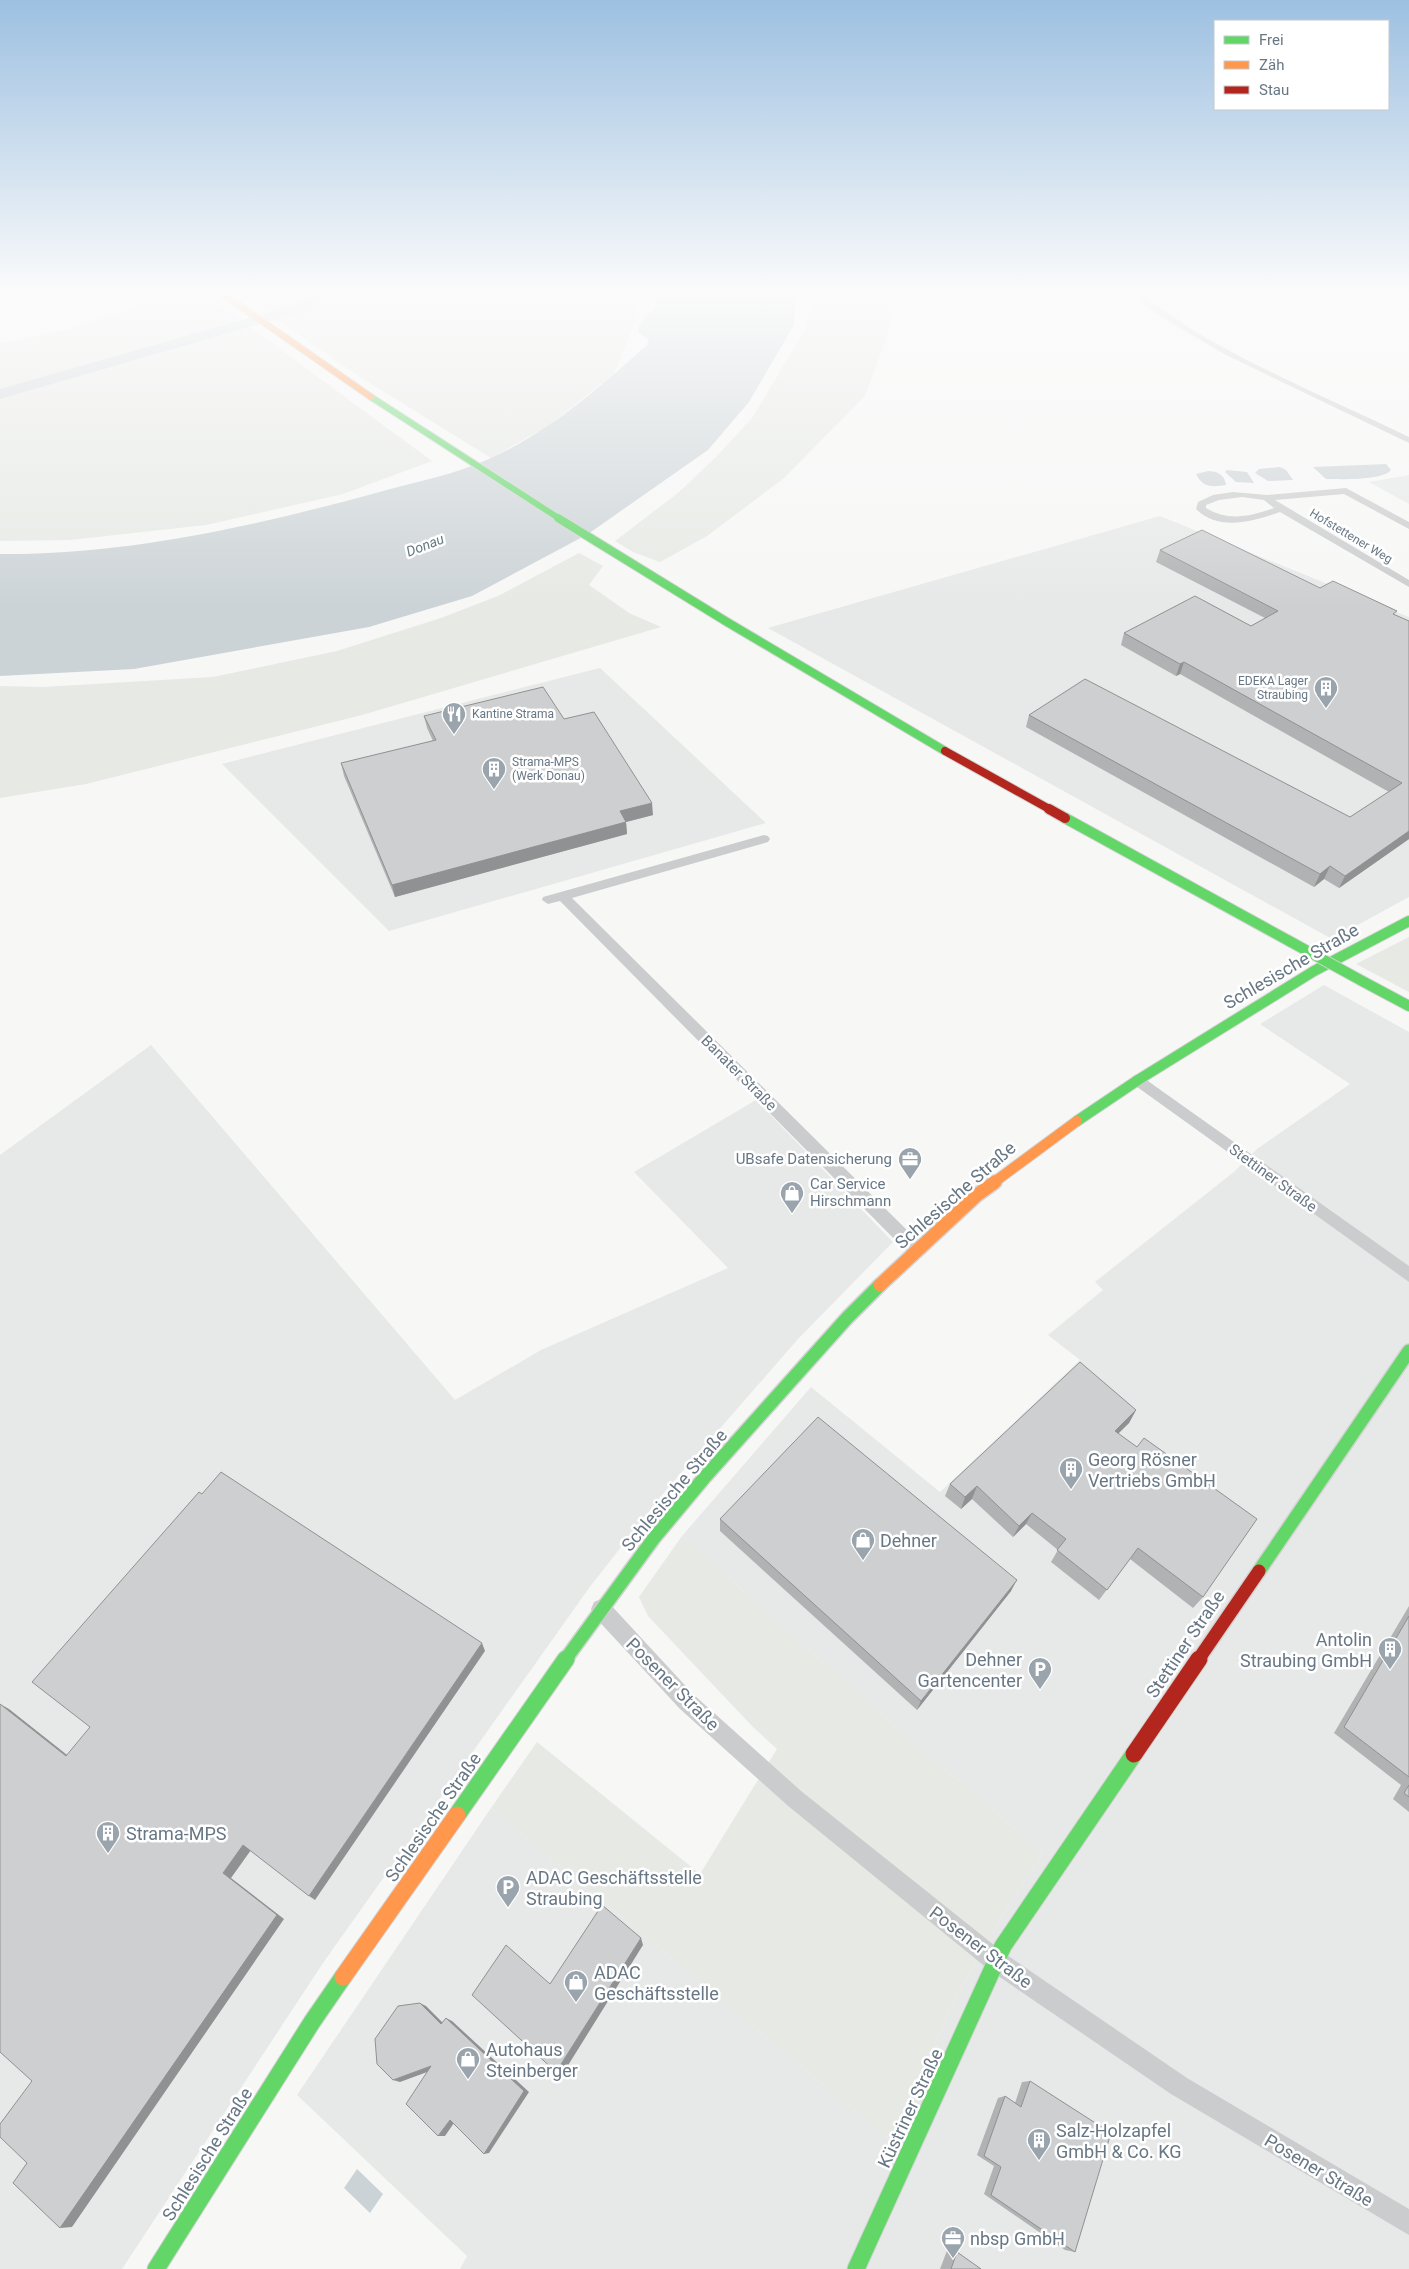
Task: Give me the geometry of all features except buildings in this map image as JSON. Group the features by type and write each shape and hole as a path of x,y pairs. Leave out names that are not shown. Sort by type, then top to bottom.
{"main road":[{"path":"369,396 643,574 749,637 1151,867 1409,1006"},
{"name":"Schlesische Straße","path":"156,2269 254,2110 323,2006 601,1609 660,1530 775,1397 847,1318 916,1250 976,1195 1014,1165 1138,1080 1314,971 1409,921"},
{"name":"Stettiner Straße","path":"996,1961 1003,1946 1409,1351"},
{"name":"Küstriner Straße","path":"856,2269 996,1961"}],"street":[{"path":"1313,396 1409,440"},
{"name":"Hofstettener Weg","path":"1281,509 1241,521 1222,520 1209,515 1201,509 1201,504 1206,501 1236,494 1267,498 1346,491 1409,526"},
{"name":"Hofstettener Weg","path":"1267,498 1281,509 1409,584"},
{"path":"548,900 764,839"},
{"name":"Banater Straße","path":"563,896 916,1250"},
{"name":"Stettiner Straße","path":"1138,1080 1409,1276"},
{"name":"Posener Straße","path":"601,1609 687,1702 794,1798 996,1961 1179,2086 1409,2224"}],"shaded area":[{"path":"0,396 344,396 432,461 343,494 206,525 70,540 0,541"},
{"path":"391,396 586,396 548,426 491,458"},
{"path":"765,396 865,396 784,478 707,536 660,562 633,552 615,541 678,493 716,457 752,418"},
{"path":"1409,475 1409,504 1369,482"},
{"path":"1160,516 1409,617 1409,897 1332,939 768,628"},
{"path":"579,553 603,566 589,585 629,613 661,627 362,715 86,784 0,798 0,686 43,687 213,677 337,651 441,618 498,596"},
{"path":"600,668 766,823 389,931 222,764"},
{"path":"1409,937 1409,992 1356,964"},
{"path":"1324,985 1409,1032 1409,2269 460,2269 467,2256 297,2095 491,1808 890,2140 955,1999 1009,1904 1043,1853 896,1727 682,1536 811,1387 940,1492 1080,1360 1048,1335 1103,1290 1095,1282 1235,1171 1257,1149 1350,1084 1260,1024"},
{"path":"151,1045 455,1400 541,1350 728,1268 634,1172 756,1100 893,1242 798,1339 661,1496 589,1588 323,1963 122,2269 0,2269 0,1155"},
{"path":"682,1536 896,1727 1043,1853 1009,1904 955,1999 890,2140 491,1808 537,1742 700,1874 777,1749 753,1727 648,1616 639,1597"}],"water":[{"name":"Donau","path":"588,396 753,396 708,450 588,534 472,596 369,627 134,669 0,676 0,554 95,550 143,544 284,517 434,478 477,464 534,435"},
{"path":"1386,464 1391,470 1386,474 1370,478 1350,479 1326,479 1313,467"},
{"path":"1280,467 1286,470 1293,480 1268,481 1255,473 1259,469"},
{"path":"1227,470 1247,472 1254,483 1236,482 1225,472"},
{"path":"1208,471 1220,474 1226,485 1208,486 1196,474"},
{"path":"357,2169 383,2194 370,2213 344,2188"}],"traffic: fast":[{"path":"371,397 655,578 799,666 945,751"},
{"path":"1065,818 1291,942"},
{"path":"1077,1121 1138,1080 1314,971 1409,921"},
{"path":"1291,942 1364,982"},
{"path":"1364,982 1409,1006"},
{"path":"457,1815 601,1609 654,1538 704,1478 847,1318 880,1285"},
{"path":"1259,1571 1409,1351"},
{"path":"856,2269 1003,1946 1134,1754"},
{"path":"156,2269 312,2022 343,1977"}],"traffic: slow":[{"path":"880,1285 977,1195 1077,1121"},
{"path":"343,1977 457,1815"}],"traffic: jam":[{"path":"945,751 1065,818"},
{"path":"1134,1754 1259,1571"}],"place":[{"name":"EDEKA Lager Straubing","path":"1326,709"},
{"name":"Kantine Strama","path":"454,735"},
{"name":"Strama-MPS (Werk Donau)","path":"494,790"},
{"name":"UBsafe Datensicherung","path":"910,1180"},
{"name":"Car Service Hirschmann","path":"792,1214"},
{"name":"Georg Rösner Vertriebs GmbH","path":"1071,1490"},
{"name":"Dehner","path":"863,1561"},
{"name":"Antolin Straubing GmbH","path":"1390,1670"},
{"name":"Dehner Gartencenter","path":"1040,1690"},
{"name":"Strama-MPS","path":"108,1854"},
{"name":"ADAC Geschäftsstelle Straubing","path":"508,1908"},
{"name":"ADAC Geschäftsstelle","path":"576,2003"},
{"name":"Autohaus Steinberger","path":"468,2080"},
{"name":"Salz-Holzapfel GmbH & Co. KG","path":"1039,2161"},
{"name":"nbsp GmbH","path":"953,2259"}]}
